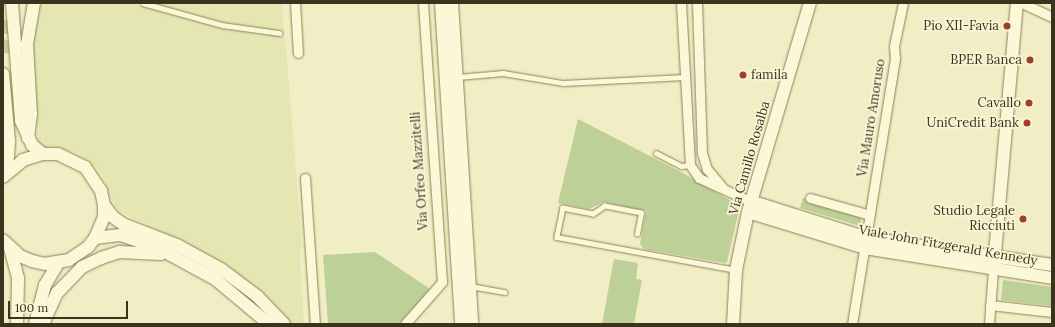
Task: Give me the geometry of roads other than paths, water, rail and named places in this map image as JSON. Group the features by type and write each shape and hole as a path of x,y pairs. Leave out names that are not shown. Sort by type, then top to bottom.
{"main road":[{"path":"12,3 20,114 28,140 43,154"},
{"path":"28,140 31,114 27,44 34,3"},
{"path":"441,3 452,94 454,220 460,324"},
{"path":"452,3 456,77 452,94"},
{"name":"Via Camillo Rosalba","path":"733,324 736,270 749,206 810,3"},
{"path":"994,264 1017,3"},
{"path":"3,74 9,141 5,175"},
{"path":"453,115 472,324"},
{"path":"5,175 23,160 43,154 72,159 85,167 101,191 104,206 104,217 95,238 79,255 58,263 32,261 6,244"},
{"path":"104,206 113,217 123,224 177,245 221,269 257,296 284,324"},
{"name":"Viale John Fitzgerald Kennedy","path":"749,206 866,243 994,264 1052,278"},
{"path":"95,238 121,235 156,247 215,279 269,324"},
{"path":"6,244 18,278 17,324"},
{"path":"43,324 57,293 82,267 101,258 120,252 138,251 171,256"},
{"path":"35,324 45,285 58,263"},
{"name":"Viale John Fitzgerald Kennedy","path":"994,264 1052,265"}],"street":[{"path":"295,3 298,53"},
{"name":"Via Orfeo Mazzitelli","path":"405,324 442,282 423,3"},
{"path":"681,3 690,165 698,178 723,188 749,206"},
{"path":"697,3 696,19 702,153 707,169 723,188"},
{"name":"Via Mauro Amoruso","path":"852,324 895,58 894,46 903,3"},
{"path":"1022,3 1052,17"},
{"path":"682,20 696,19"},
{"path":"685,77 698,77"},
{"path":"688,126 700,126"},
{"path":"305,178 315,324"},
{"path":"810,198 870,215"},
{"path":"438,220 454,220"},
{"path":"988,324 994,264"},
{"path":"990,305 1052,312"}],"lane":[{"path":"143,3 222,25 279,33"},
{"path":"456,77 503,73 563,83 685,77"},
{"path":"656,153 681,166 690,165"},
{"path":"637,234 641,213 605,206 593,214 563,208 557,237 736,270"},
{"path":"469,286 504,292"}],"tunnel":[{"path":"3,52 12,15"}],"place":[{"name":"Pio XII-Favia","path":"1007,26"},
{"name":"BPER Banca","path":"1030,60"},
{"name":"famila","path":"743,75"},
{"name":"Cavallo","path":"1029,103"},
{"name":"UniCredit Bank","path":"1027,123"},
{"name":"Studio Legale Ricciuti","path":"1023,219"}]}
